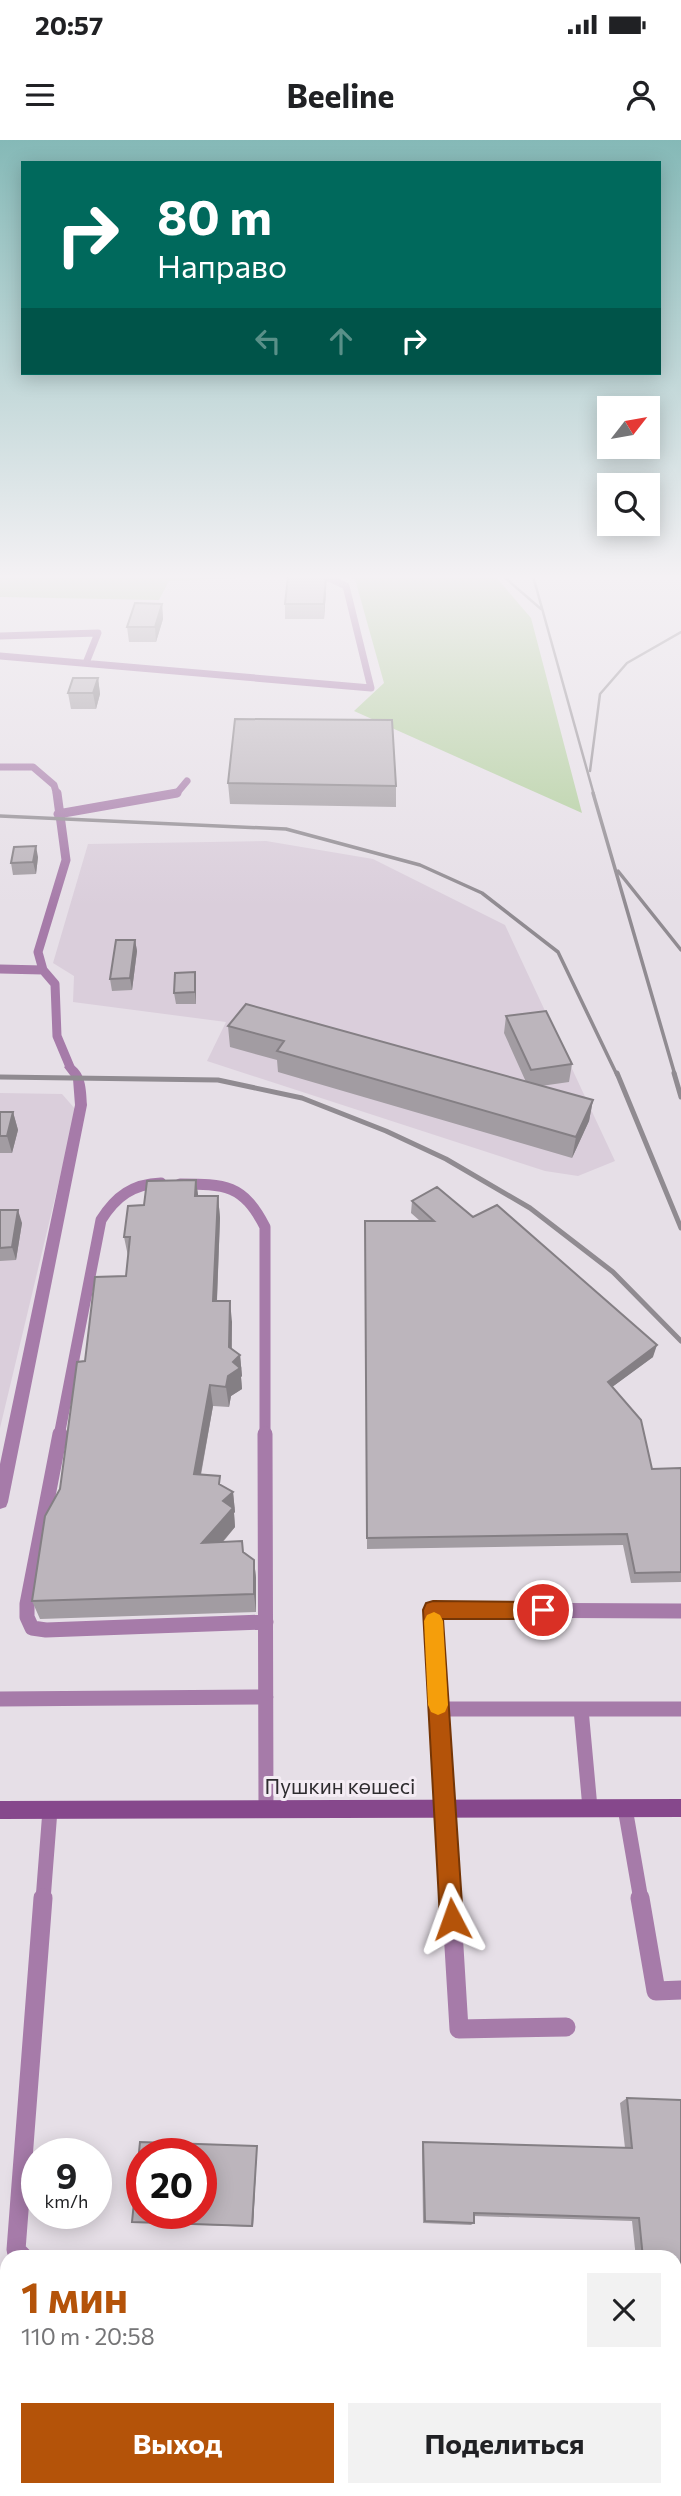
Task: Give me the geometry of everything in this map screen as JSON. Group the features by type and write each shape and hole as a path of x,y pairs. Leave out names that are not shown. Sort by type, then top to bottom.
{"main road":[{"name":"Пушкин көшесі","path":"0,1810 681,1808"}],"street":[{"path":"0,1502 81,1105 79,1079 70,1067"}],"lane":[{"path":"348,686 371,688 370,686"},
{"path":"0,767 33,767 54,785 66,860 38,953 43,970 55,984 54,1029 60,1051 70,1067"},
{"path":"58,814 177,793 187,780"},
{"path":"0,969 43,970"},
{"path":"266,1622 46,1630 32,1628 27,1617 27,1604 101,1220 110,1203 123,1192 144,1184 222,1184 239,1189 256,1207 265,1227 266,1622 266,1810"},
{"path":"566,2027 459,2029 433,1610 681,1611"},
{"path":"0,1699 266,1697"},
{"path":"438,1709 681,1709"},
{"path":"581,1709 590,1808"},
{"path":"625,1808 656,1991 681,1990"},
{"path":"16,2250 50,1810"}],"shaded area":[{"path":"266,841 373,859 505,925 615,1161 578,1176 545,1171 207,1061 226,1022 73,1002 74,976 53,963 88,844"},
{"path":"0,1093 62,1094 76,1110 0,1428"}],"green space":[{"path":"381,686 549,686 582,813 354,711"}],"building":[{"path":"70,686 95,686 93,693 68,693"},
{"path":"235,719 392,720 396,786 228,783"},
{"path":"36,846 33,862 11,863 14,847"},
{"path":"116,940 135,940 130,978 110,979"},
{"path":"195,972 195,992 174,993 175,973"},
{"path":"246,1004 593,1100 576,1137 277,1051 284,1041 228,1026"},
{"path":"546,1011 572,1064 531,1070 506,1016"},
{"path":"0,1112 13,1112 7,1136 0,1136"},
{"path":"196,1180 195,1196 218,1196 213,1301 230,1301 229,1347 240,1355 233,1362 240,1368 228,1376 226,1387 210,1385 194,1474 220,1476 219,1484 233,1492 223,1501 233,1508 202,1543 242,1541 243,1552 254,1560 254,1594 32,1601 45,1516 60,1489 77,1362 85,1361 95,1277 126,1276 130,1237 124,1237 128,1206 144,1205 147,1181"},
{"path":"437,1187 473,1217 497,1205 657,1345 608,1382 641,1420 652,1469 681,1468 681,1572 635,1573 627,1534 367,1538 365,1221 434,1221 412,1201"},
{"path":"0,1210 18,1210 12,1247 0,1248"},
{"path":"627,2098 681,2100 681,2250 642,2250 639,2218 474,2213 474,2223 425,2221 423,2142 632,2148"},
{"path":"217,2145 257,2146 252,2226 217,2225"}],"railway":[{"path":"564,686 594,795"},
{"path":"590,771 600,694 607,686"},
{"path":"593,793 675,1075"},
{"path":"0,816 286,829 420,865 482,893 558,952 617,1075"},
{"path":"618,871 681,950"},
{"path":"617,1073 681,1228"},
{"path":"674,1073 681,1097"},
{"path":"0,1077 218,1080 302,1098 386,1131 446,1159 530,1208 613,1272 681,1341"}],"slow traffic":[{"path":"434,1621 438,1705"}],"route":[{"path":"452,1919 433,1610 543,1610"}]}
